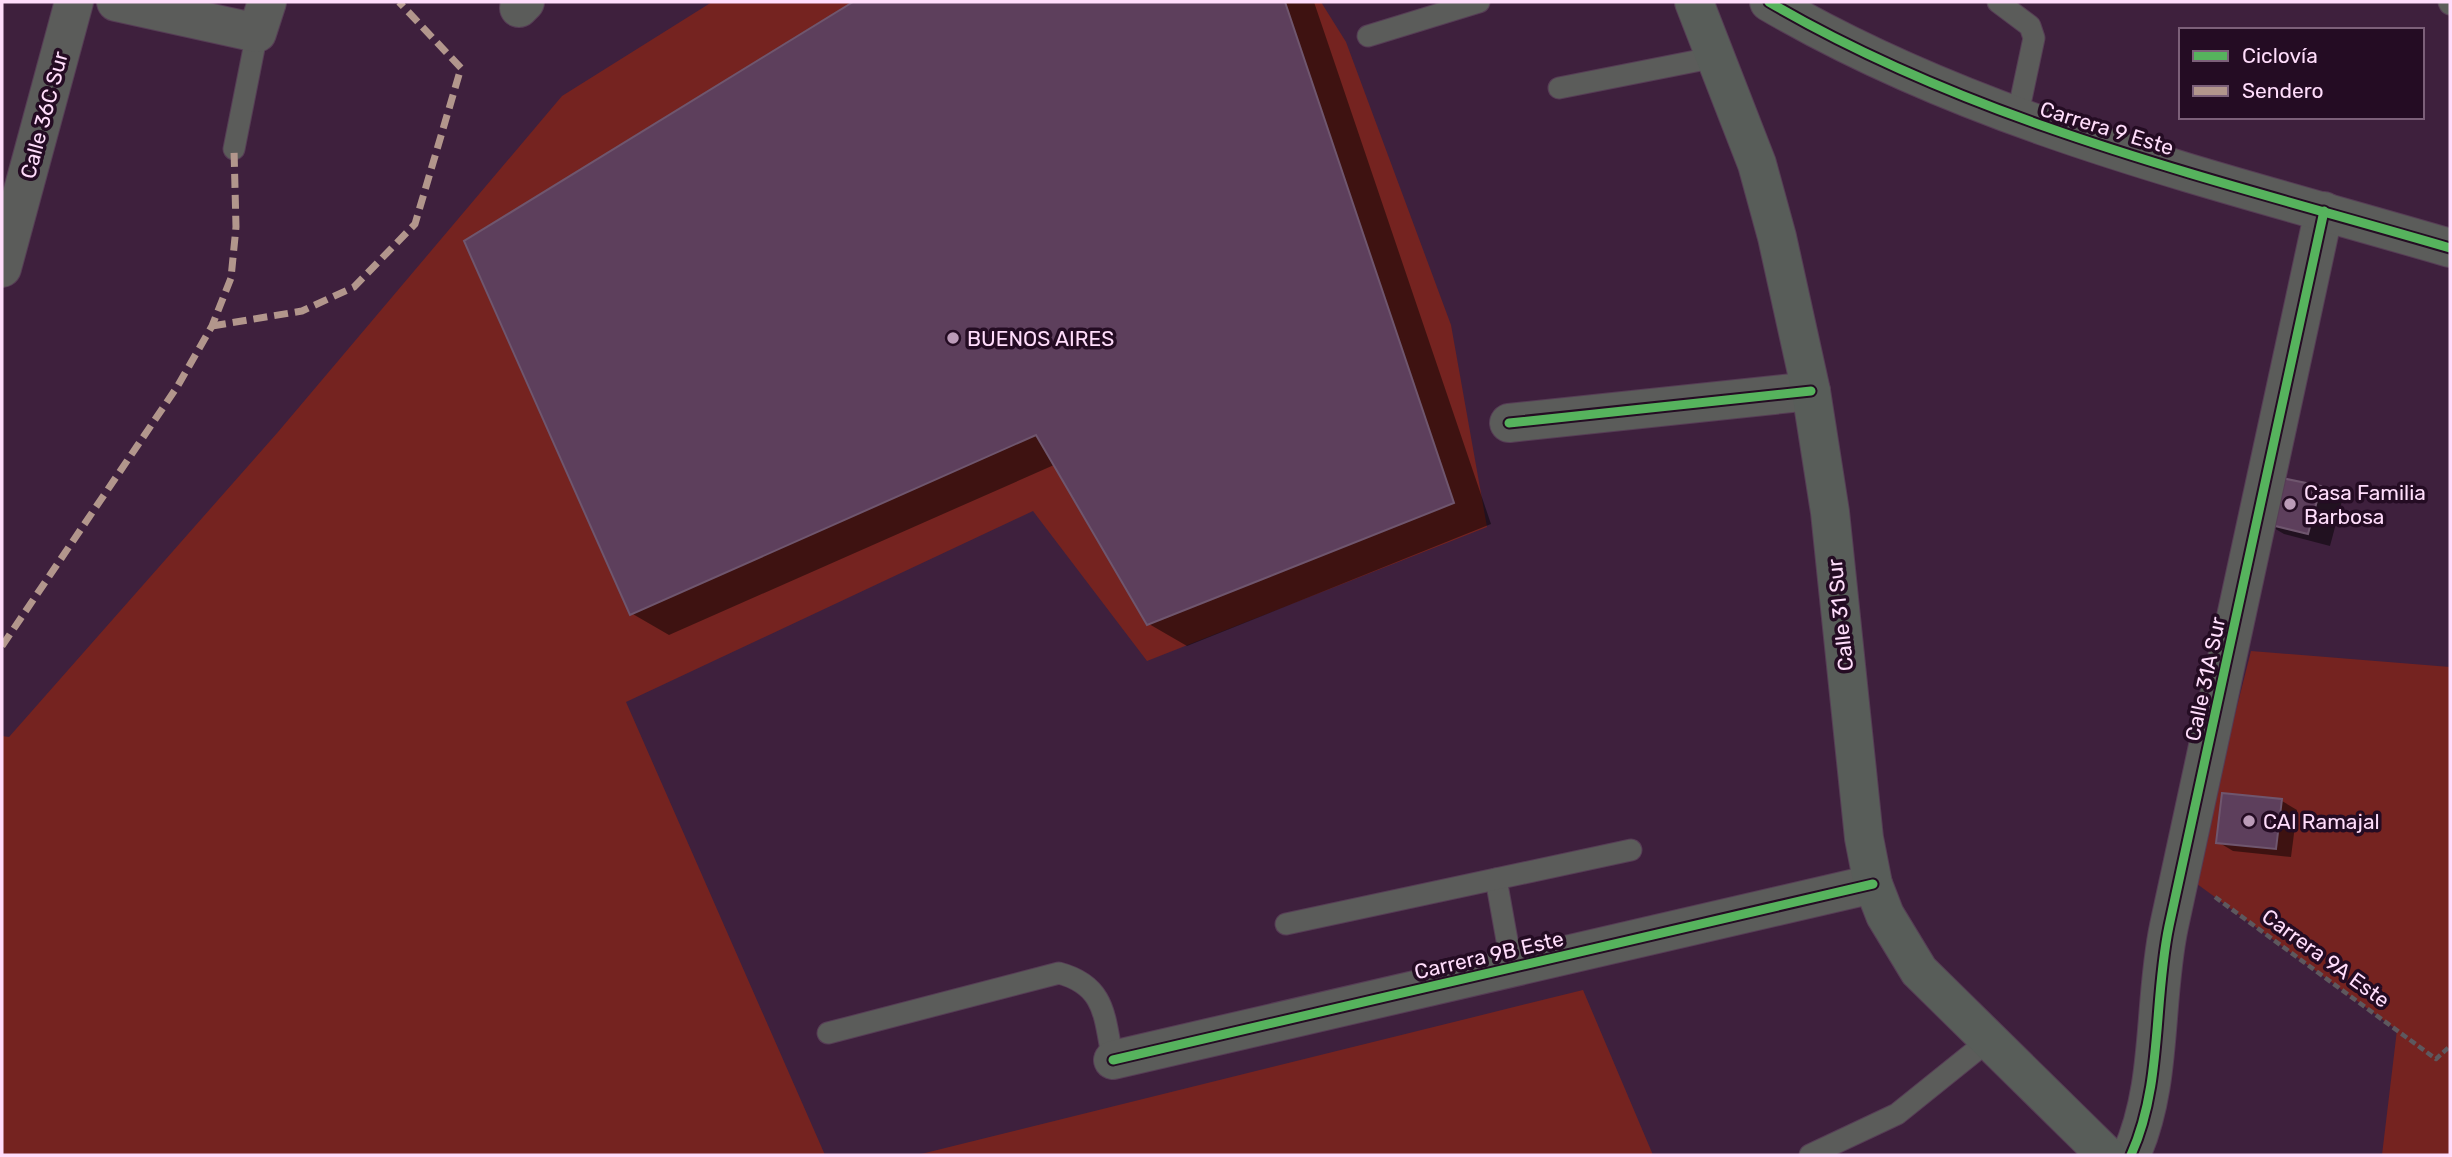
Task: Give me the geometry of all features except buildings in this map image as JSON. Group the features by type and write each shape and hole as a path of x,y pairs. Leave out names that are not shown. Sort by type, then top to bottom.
{"main road":[{"name":"Calle 31 Sur","path":"1694,2 1757,164 1811,391 1830,512 1857,786 1873,884 1900,945 1919,971 2106,1155"}],"street":[{"name":"Calle 36C Sur","path":"2,268 74,2"},
{"path":"116,2 262,18"},
{"name":"Carrera 9 Este","path":"1769,2 1882,63 2017,118 2450,248"},
{"name":"Calle 31A Sur","path":"2131,1155 2141,1132 2149,1100 2162,958 2324,211"},
{"path":"1509,423 1811,391"},
{"name":"Carrera 9B Este","path":"1113,1060 1873,884"}],"lane":[{"path":"1367,36 1479,2"},
{"path":"1998,2 2030,26 2034,38 2017,118"},
{"path":"234,149 262,18"},
{"path":"1559,88 1716,57"},
{"path":"1286,924 1632,850"},
{"path":"1496,879 1512,968"},
{"path":"828,1033 1059,973 1080,979 1097,996 1113,1060"},
{"path":"1810,1155 1897,1114 1989,1040"}],"shaded area":[{"path":"712,2 1321,2 1346,42 1451,325 1487,527 1147,661 1033,511 626,702 825,1155 2,1155 2,736 9,737 278,432 562,96"},
{"path":"2251,651 2450,667 2450,1155 2382,1155 2397,1030 2193,881"},
{"path":"1583,990 1653,1155 917,1155"}],"marked path":[{"path":"212,326 302,311 354,287 415,224 461,68 399,2"},
{"path":"2,646 177,387 212,326 231,278 236,227 234,149"}],"cycle path":[{"path":"1769,2 1849,45 1931,83 2016,116 2188,173 2450,248"},
{"path":"2131,1155 2141,1128 2153,1071 2169,926 2324,211"},
{"path":"1509,423 1811,391"},
{"path":"1113,1060 1873,884"}],"place":[{"name":"BUENOS AIRES","path":"953,338"},
{"name":"Casa Familia Barbosa","path":"2290,504"},
{"name":"CAI Ramajal","path":"2249,821"}]}
